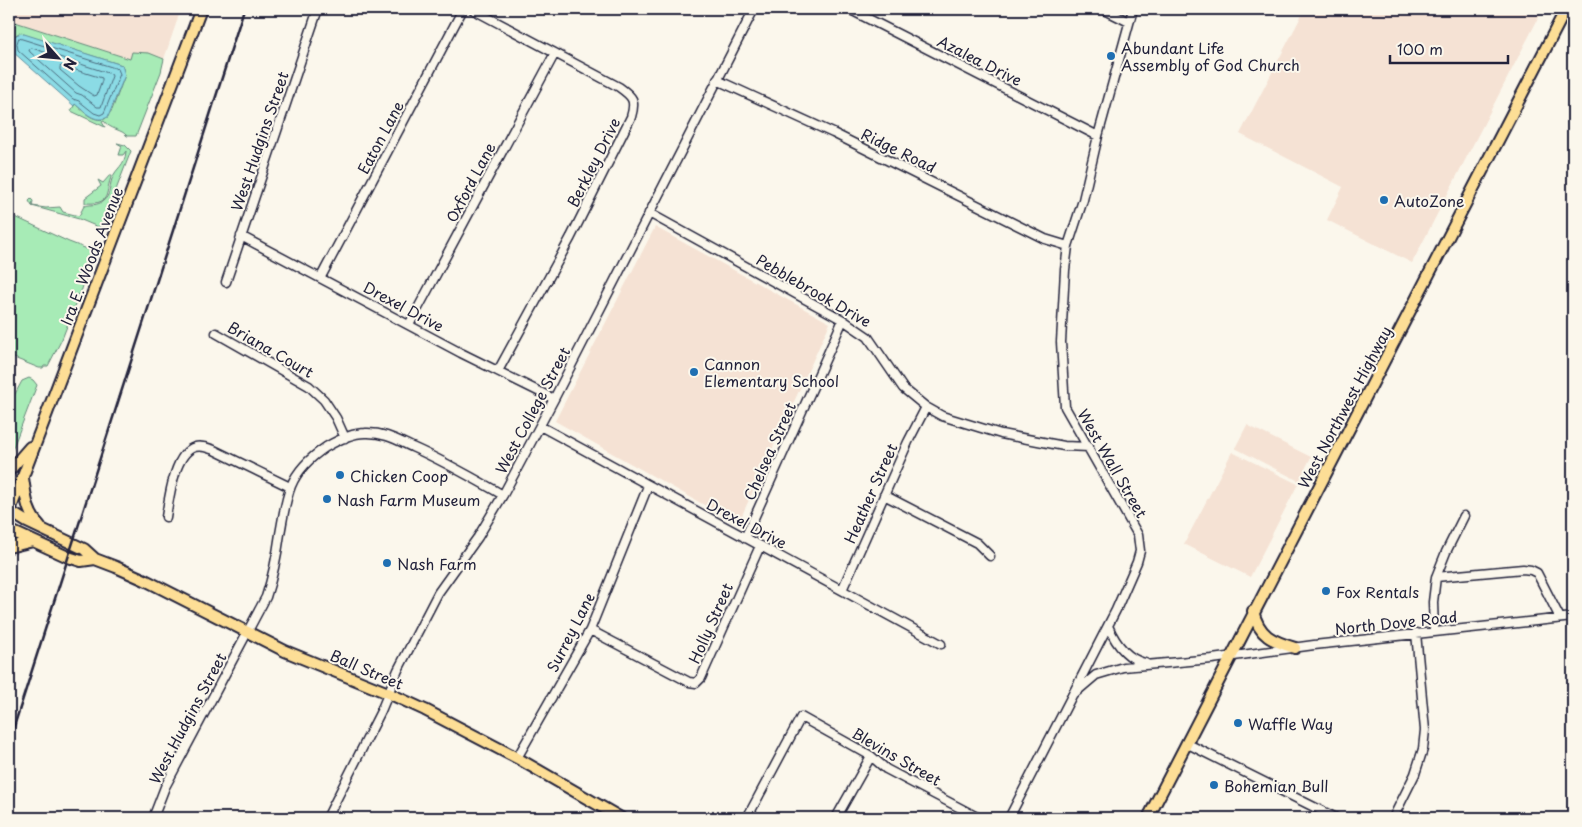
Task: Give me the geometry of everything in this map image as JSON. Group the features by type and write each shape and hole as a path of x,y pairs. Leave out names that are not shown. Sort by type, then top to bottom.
{"main road":[{"name":"Ira E. Woods Avenue","path":"9,511 201,9"},
{"name":"West Northwest Highway","path":"1148,818 1226,657 1253,612 1393,346 1566,9"},
{"path":"9,471 36,441"},
{"path":"23,475 28,510 34,520 46,532"},
{"name":"Ball Street","path":"9,511 46,532 84,550 95,559 116,567 285,651 388,693 517,758 621,818"},
{"name":"Ball Street","path":"9,530 57,553 81,561 95,559"},
{"path":"9,547 33,542"},
{"path":"1253,612 1256,623 1271,640 1295,648"}],"street":[{"name":"West Hudgins Street","path":"226,282 318,9"},
{"name":"Eaton Lane","path":"321,278 463,9"},
{"name":"Berkley Drive","path":"472,9 619,87 634,101 631,117 571,237 498,372"},
{"name":"West College Street","path":"327,818 381,711 398,670 438,593 478,537 503,495 554,400 754,9"},
{"name":"Azalea Drive","path":"849,9 1098,136"},
{"path":"1103,9 1129,22"},
{"name":"West Wall Street","path":"1008,818 1108,626 1138,562 1140,551 1138,535 1066,407 1061,342 1068,246 1133,9"},
{"name":"Oxford Lane","path":"409,325 555,53"},
{"name":"Ridge Road","path":"718,80 833,133 1045,239 1068,246"},
{"name":"Pebblebrook Drive","path":"649,214 843,320 868,337 887,367 904,388 926,407 942,416 956,422 1001,434 1064,446 1089,447"},
{"name":"Drexel Drive","path":"241,236 554,400"},
{"name":"Chelsea Street","path":"745,538 843,320"},
{"name":"Briana Court","path":"216,332 309,386 324,400 336,418 345,438"},
{"name":"Heather Street","path":"842,590 908,442 926,407"},
{"name":"Drexel Drive","path":"540,426 941,644"},
{"name":"West Hudgins Street","path":"153,818 165,787 266,597 272,579 283,515 290,488 297,474 312,458 322,450 358,433 394,438 434,456 503,495"},
{"path":"166,517 174,474 184,455 194,447 204,446 214,450 290,488"},
{"name":"Surrey Lane","path":"517,758 590,630 648,486"},
{"path":"884,495 977,542 990,556"},
{"path":"1434,632 1432,602 1436,577 1464,516"},
{"name":"Holly Street","path":"590,630 689,682 696,683 701,678 760,546"},
{"path":"1436,577 1523,569 1531,570 1539,577 1560,618"},
{"name":"North Dove Road","path":"1071,698 1085,683 1096,675 1123,667 1175,663 1573,617"},
{"path":"1108,626 1114,639 1122,649 1139,662 1149,664"},
{"path":"1393,818 1414,774 1423,749 1425,730 1416,634"},
{"name":"Blevins Street","path":"747,818 800,718 871,756 886,769 980,818"},
{"path":"1186,743 1336,818"},
{"path":"836,818 871,756"}],"shaded area":[{"path":"9,9 181,9 164,59 132,53 130,59 9,20"},
{"path":"1305,9 1543,9 1412,263 1327,220 1343,187 1240,134"},
{"name":"Cannon Elementary School","path":"655,227 830,323 738,524 555,421"},
{"path":"1247,425 1311,457 1299,481 1235,448"},
{"path":"1232,452 1298,484 1250,577 1184,544"}],"green space":[{"path":"9,20 130,59 132,52 149,53 164,59 161,72 136,136 127,136 104,121 102,122 105,127 71,111 75,104 93,118 105,119 112,110 125,75 122,65 19,33 14,36 11,50 9,47 15,26 9,24"},
{"path":"117,143 125,145 131,151 102,226 98,227 79,219 32,206 60,207 63,212 79,216 84,206 98,204 107,196 111,182 122,164 126,151 123,155 119,155 122,146"},
{"path":"112,175 104,200 85,203 85,198 101,186 98,180 103,183"},
{"path":"9,214 90,250 93,255 94,253 62,339 48,366 43,368 9,356"},
{"path":"29,378 37,385 9,458 9,405 22,381"}],"water":[{"path":"21,33 122,65 125,75 108,117 103,119 94,118 75,104 74,106 13,52 11,50 14,36"}],"railway":[{"path":"9,742 244,9"}],"place":[{"name":"Abundant Life Assembly of God Church","path":"1111,56"},
{"name":"AutoZone","path":"1384,200"},
{"name":"Cannon Elementary School","path":"694,372"},
{"name":"Chicken Coop","path":"340,475"},
{"name":"Nash Farm Museum","path":"327,499"},
{"name":"Nash Farm","path":"387,563"},
{"name":"Fox Rentals","path":"1326,591"},
{"name":"Waffle Way","path":"1238,723"},
{"name":"Bohemian Bull","path":"1214,785"}]}
